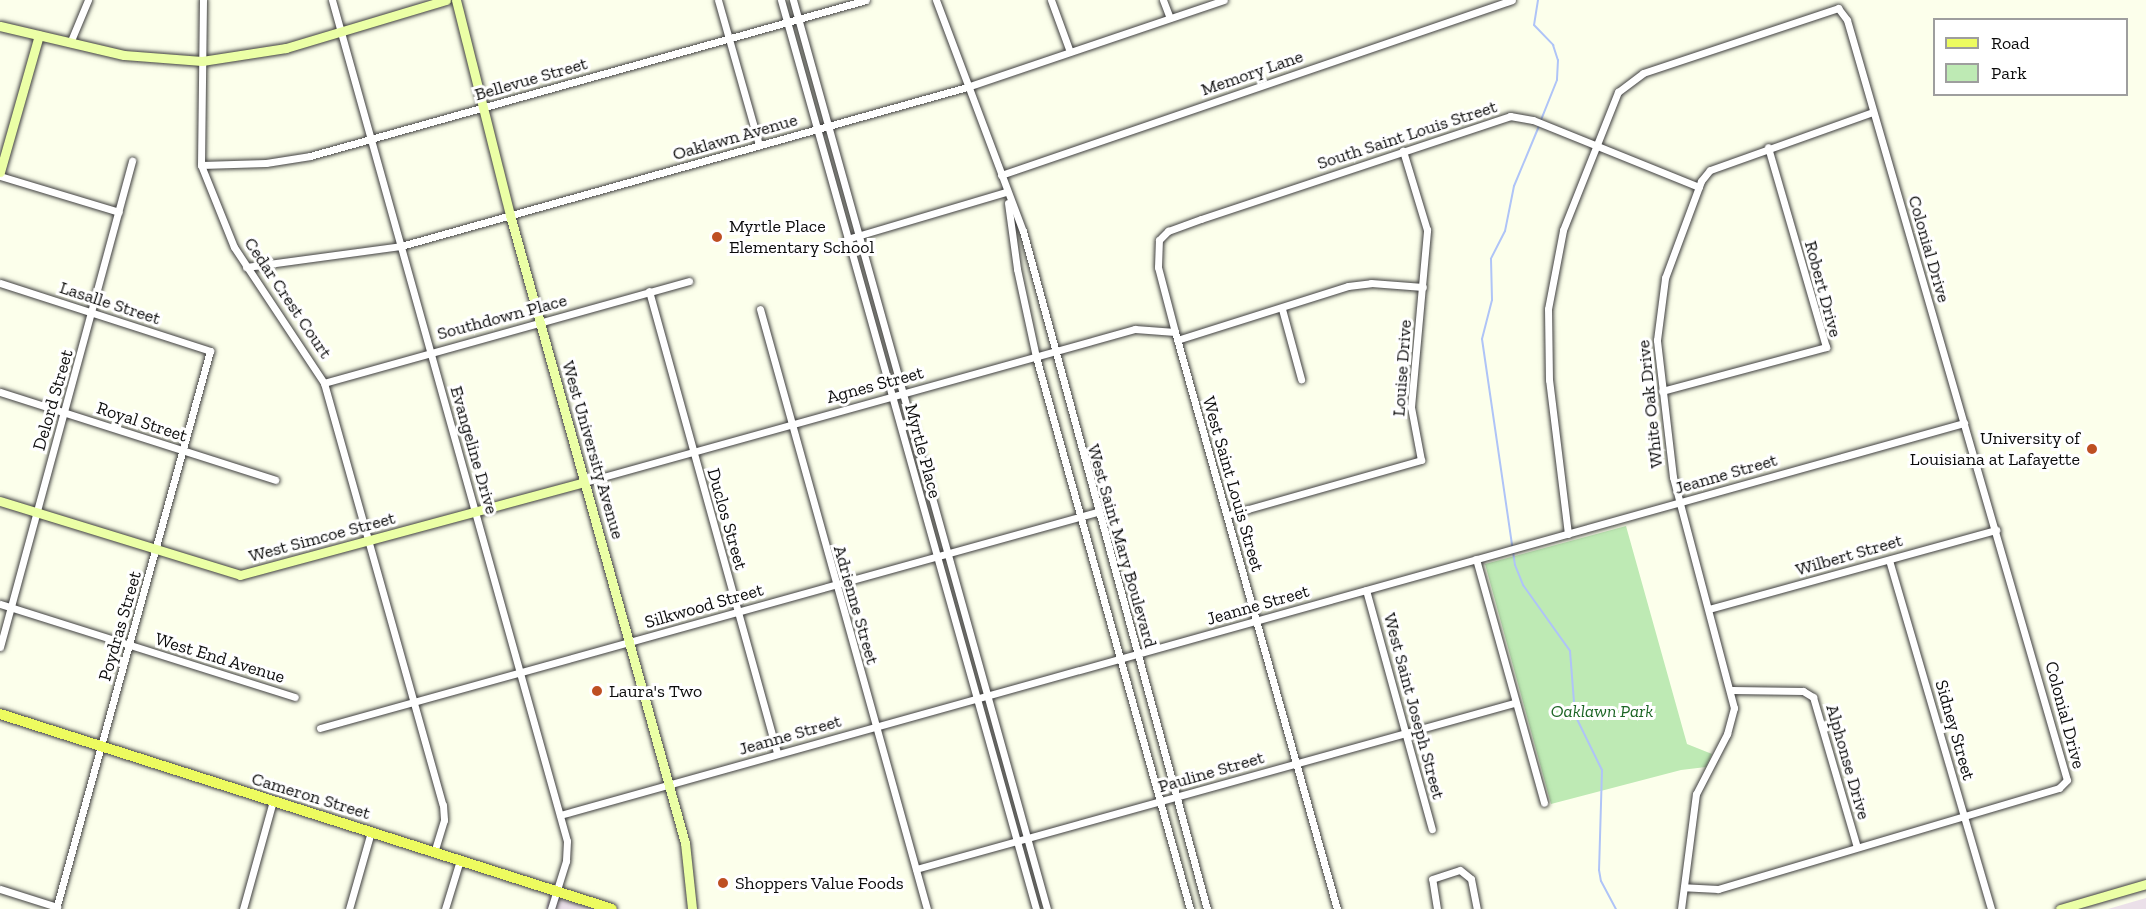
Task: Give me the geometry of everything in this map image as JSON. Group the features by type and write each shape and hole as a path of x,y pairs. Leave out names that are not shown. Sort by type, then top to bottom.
{"main road":[{"name":"Cameron Street","path":"0,714 612,909"}],"street":[{"path":"70,43 88,0"},
{"name":"Cedar Crest Court","path":"203,0 201,165 222,222 246,267 324,382 444,813 434,852"},
{"name":"Evangeline Drive","path":"332,0 560,814 568,850 551,909"},
{"path":"0,26 146,58 202,61 263,53 446,0"},
{"name":"West University Avenue","path":"456,0 481,108 539,323 688,856 692,909"},
{"path":"718,0 759,145"},
{"name":"Myrtle Place","path":"782,0 1036,909"},
{"name":"Myrtle Place","path":"793,0 1047,909"},
{"name":"Bellevue Street","path":"201,165 287,160 372,139 866,0"},
{"name":"West Saint Mary Boulevard","path":"936,0 1006,192 1023,231 1096,512 1207,909"},
{"path":"1051,0 1070,52"},
{"path":"1163,0 1170,18"},
{"name":"Oaklawn Avenue","path":"246,267 401,246 967,87 1224,0"},
{"name":"Memory Lane","path":"1001,175 1512,0"},
{"name":"Colonial Drive","path":"1568,534 1549,380 1547,317 1563,230 1618,92 1630,80 1835,8 1841,10 1847,20 2067,780 2060,788 1719,889 1684,887"},
{"path":"39,35 2,159 0,174 119,212"},
{"name":"White Oak Drive","path":"1681,909 1696,794 1729,730 1734,708 1732,690 1680,503 1662,391 1657,340 1660,302 1670,261 1706,173 1717,165 1873,112"},
{"name":"South Saint Louis Street","path":"1159,240 1173,229 1403,151 1515,116 1699,187"},
{"name":"Robert Drive","path":"1662,391 1826,347 1768,147"},
{"name":"Louise Drive","path":"1227,515 1421,460 1411,406 1427,230 1403,151"},
{"name":"Delord Street","path":"0,647 132,161"},
{"path":"847,239 1006,192"},
{"name":"West Saint Mary Boulevard","path":"1006,192 1017,269 1036,357 1190,909"},
{"name":"West Saint Louis Street","path":"1159,240 1158,267 1176,336 1336,909"},
{"name":"Southdown Place","path":"324,382 689,281"},
{"name":"Lasalle Street","path":"0,283 210,351"},
{"name":"Agnes Street","path":"585,482 1135,329 1176,336 1282,309 1363,284 1423,287"},
{"name":"Duclos Street","path":"649,291 777,754"},
{"name":"Adrienne Street","path":"760,309 834,585 927,909"},
{"path":"1282,309 1301,379"},
{"name":"Poydras Street","path":"56,908 157,550 210,351"},
{"name":"Royal Street","path":"0,392 275,480"},
{"name":"Jeanne Street","path":"560,814 1964,423"},
{"name":"West Simcoe Street","path":"0,501 230,573 251,574 585,482"},
{"name":"Silkwood Street","path":"320,728 1096,512"},
{"name":"Wilbert Street","path":"1709,609 1996,530"},
{"path":"1476,559 1514,703 1544,803"},
{"name":"Sidney Street","path":"1889,560 1991,909"},
{"name":"West Saint Joseph Street","path":"1366,590 1432,829"},
{"name":"West End Avenue","path":"0,604 295,697"},
{"name":"Alphonse Drive","path":"1732,690 1803,691 1813,697 1857,847"},
{"name":"Pauline Street","path":"916,869 1514,703"},
{"path":"243,909 273,801"},
{"path":"349,909 371,832"},
{"path":"445,909 460,860"},
{"path":"1437,909 1431,887 1434,877 1460,870 1472,879 1477,909"},
{"path":"2060,909 2146,884"},
{"path":"0,889 56,908"}],"shaded area":[{"path":"549,896 594,909 546,909"},
{"path":"2146,898 2146,909 2108,909"}],"green space":[{"name":"Oaklawn Park","path":"1626,526 1687,744 1712,754 1706,767 1681,770 1551,804 1485,564"}],"waterway":[{"path":"1538,0 1534,25 1553,45 1558,60 1557,80 1541,120"},
{"path":"1539,126 1514,186 1505,231 1491,259 1492,300 1482,339 1515,565 1523,585 1570,651 1575,715 1602,770 1599,870 1601,881 1616,909"}],"place":[{"name":"Myrtle Place Elementary School","path":"717,237"},
{"name":"University of Louisiana at Lafayette","path":"2092,449"},
{"name":"Laura's Two","path":"597,691"},
{"name":"Shoppers Value Foods","path":"723,883"}]}
